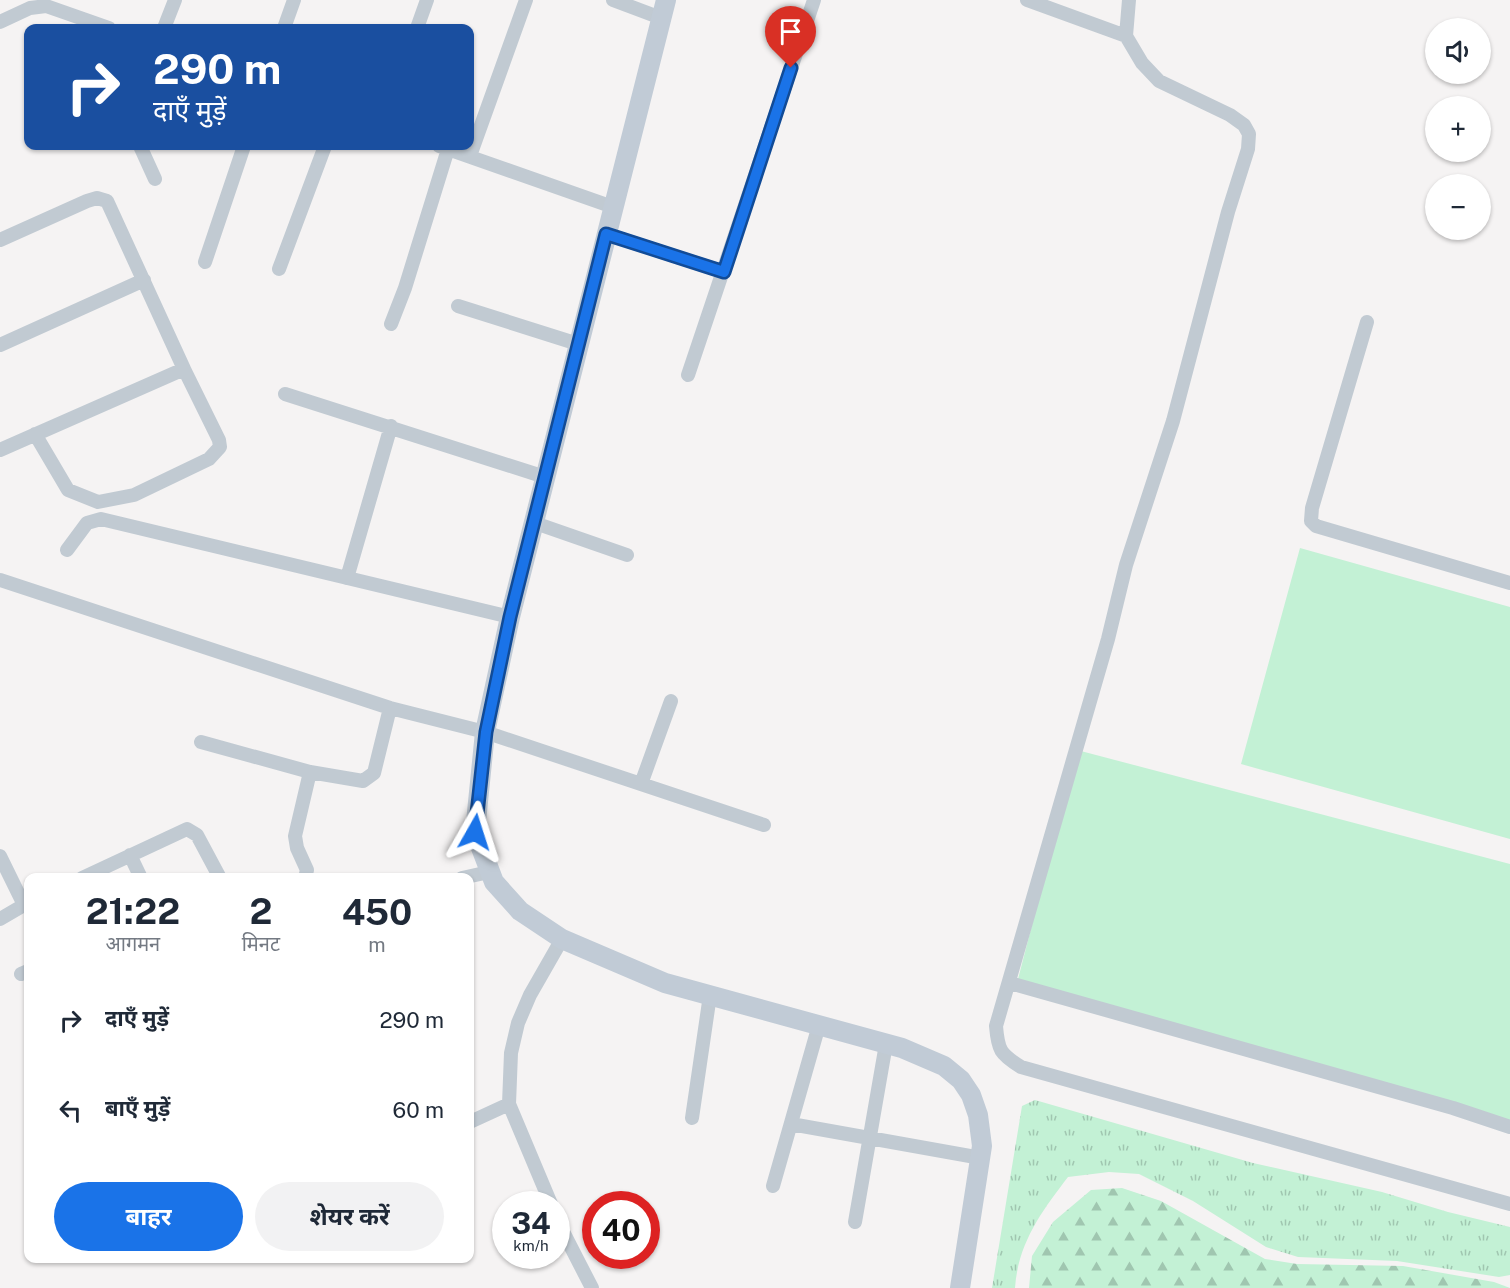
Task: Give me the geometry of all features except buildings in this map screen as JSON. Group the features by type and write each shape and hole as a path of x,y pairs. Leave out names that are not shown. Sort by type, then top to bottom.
{"street":[{"path":"166,24 175,0"},
{"path":"285,24 294,0"},
{"path":"418,24 427,0"},
{"path":"474,145 526,0"},
{"path":"613,0 663,9 510,617 486,732 475,832 494,882 520,911 562,939 665,983 886,1044 944,1066 961,1080 971,1095 978,1115 982,1146 960,1288"},
{"path":"688,375 814,0"},
{"path":"1027,0 1126,36"},
{"path":"1129,0 1126,36 1142,63 1159,81 1244,124 1249,134 1248,149 1228,212 1173,421 1126,565 1104,650 996,1026 998,1047 1005,1057 1021,1067 1510,1204"},
{"path":"0,22 47,3 86,24"},
{"path":"142,150 155,179"},
{"path":"205,262 243,150"},
{"path":"279,269 324,150"},
{"path":"391,324 405,288 443,150"},
{"path":"453,150 613,207"},
{"path":"470,156 472,150"},
{"path":"0,240 87,201 97,198 107,201 219,440 220,447 208,459 134,495 98,502 68,490 35,434"},
{"path":"606,234 724,272"},
{"path":"0,345 144,280"},
{"path":"458,306 578,344"},
{"path":"1367,321 1312,508 1311,521 1316,526 1510,583"},
{"path":"0,450 184,369"},
{"path":"285,394 545,477"},
{"path":"347,578 391,426"},
{"path":"67,550 87,523 102,519 510,617"},
{"path":"535,523 627,555"},
{"path":"0,580 390,708 486,732 764,825"},
{"path":"641,783 671,701"},
{"path":"201,742 310,772 357,782 370,778 390,708"},
{"path":"306,873 295,836 310,772"},
{"path":"92,873 183,830 192,830 217,873"},
{"path":"130,855 139,873"},
{"path":"0,856 24,900"},
{"path":"474,875 489,872"},
{"path":"0,919 24,905"},
{"path":"546,1191 509,1104 511,1053 518,1023 530,994 562,939"},
{"path":"1010,983 1454,1108 1510,1127"},
{"path":"692,1118 710,996"},
{"path":"772,1186 819,1025"},
{"path":"855,1222 886,1044"},
{"path":"474,1120 509,1104"},
{"path":"791,1124 981,1158"},
{"path":"570,1245 592,1288"}],"green space":[{"path":"1300,548 1510,607 1510,839 1241,764"},
{"path":"1077,750 1510,864 1510,1122 1015,991"},
{"path":"1035,1100 1253,1163 1382,1192 1448,1212 1510,1227 1510,1275 1499,1277 1397,1261 1298,1257 1266,1247 1193,1201 1139,1174 1109,1172 1068,1177 1049,1202 1026,1242 1015,1288 992,1288 1022,1106"},
{"path":"1122,1188 1161,1201 1265,1259 1297,1264 1403,1266 1494,1282 1510,1288 1029,1288 1032,1256 1053,1222 1091,1190"}],"route":[{"path":"475,832 486,732 510,617 606,234 724,272 791,68"}]}
